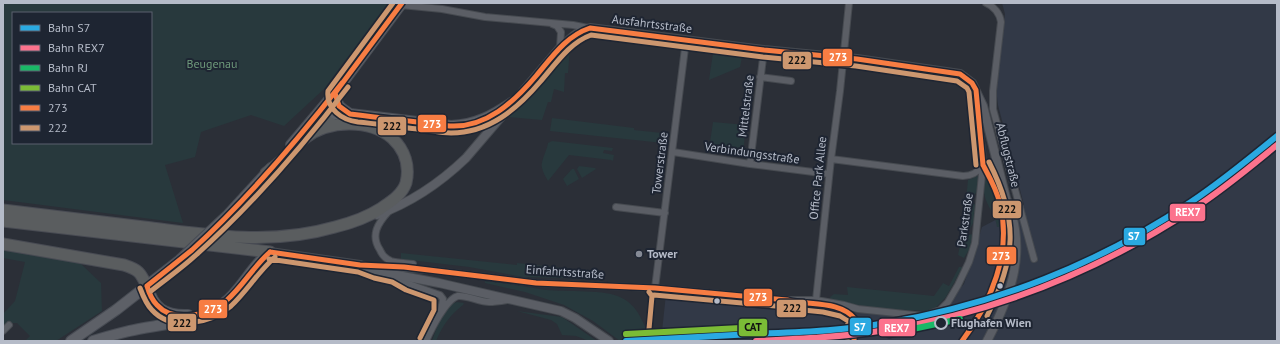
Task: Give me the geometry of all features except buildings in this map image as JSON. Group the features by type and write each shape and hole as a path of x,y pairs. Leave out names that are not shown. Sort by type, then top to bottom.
{"highway":[{"path":"320,112 321,117 334,125"},
{"path":"3,210 198,234 249,238 271,238 314,233 357,221 378,211 398,196 405,185 408,175 405,156 400,146 392,138 370,127 354,124 334,125 313,133 305,138 266,174"},
{"path":"3,221 270,252"},
{"path":"3,244 124,265 136,269 142,275 147,286"}],"main road":[{"path":"71,341 116,310 180,260 227,216 320,112 402,4"},
{"path":"335,93 337,104 350,114"},
{"path":"320,112 451,126 465,126 481,121 513,102"},
{"path":"93,341 128,331 166,324 214,310 233,295 257,263 270,252"},
{"path":"147,286 154,303 160,310 179,316 202,314"}],"street":[{"name":"Office Park Allee","path":"816,300 849,3"},
{"path":"986,3 994,8 998,13 1001,22 993,91 993,109 1034,259"},
{"path":"402,4 442,9 485,17 590,28"},
{"path":"552,24 557,26 561,32 560,48"},
{"name":"Ausfahrtsstraße","path":"590,28 952,72 966,78 972,83 976,90"},
{"path":"357,221 390,210 451,172 466,158 560,48 580,32 590,28"},
{"name":"Towerstraße","path":"655,288 686,40"},
{"name":"Mittelstraße","path":"750,164 764,50"},
{"path":"760,77 791,81"},
{"name":"Parkstraße","path":"858,309 924,316 940,310 948,302 964,273 975,243 983,165 976,109 976,90"},
{"name":"Abflugstraße","path":"976,90 989,125 990,136 1013,220 1016,244 1015,267 1011,287 987,341"},
{"name":"Verbindungsstraße","path":"673,152 829,174"},
{"path":"831,159 963,176 969,176 975,173 983,165"},
{"path":"616,207 665,212"},
{"path":"390,210 380,222 375,233 379,250 391,261 422,266 429,270"},
{"name":"Einfahrtsstraße","path":"270,252 360,265 429,270 536,283 655,288 787,300 816,300 858,309"},
{"path":"360,265 376,271 439,283 561,311 594,330 609,341"},
{"path":"395,275 409,284 440,295 442,305 439,316"},
{"path":"426,341 439,316 448,303 459,296 488,302 510,300"},
{"path":"3,331 9,325"}],"shaded area":[{"path":"1002,3 1277,3 1277,341 661,341 666,294 934,317 964,284 982,227 1024,205 998,105 996,89 1005,14"}],"green space":[{"name":"Beugenau","path":"3,3 388,3 324,89 284,126 251,115 201,132 195,157 165,165 183,223 3,200"},
{"path":"570,48 568,73 565,73 564,92 554,89 551,102 548,102 542,120 508,117 564,53"},
{"path":"713,53 742,57 740,67 709,80"},
{"path":"552,118 662,133 664,135 663,143 550,131"},
{"path":"713,122 746,125 743,153 709,149"},
{"path":"552,141 613,148 612,151 604,150 603,153 614,155 613,161 569,155 548,181 543,172 542,166 548,143"},
{"path":"579,166 596,169 582,178 577,169"},
{"path":"572,169 574,169 579,179 567,186 563,179"},
{"path":"979,175 977,191 970,200 966,200 968,180"},
{"path":"986,177 994,195 1000,227 997,227 995,218 985,198 984,191"},
{"path":"976,204 974,222 970,228 962,227 965,205"},
{"path":"973,234 970,248 964,258 958,255 962,236"},
{"path":"3,249 58,258 81,264 101,283 102,311 56,341 25,341 30,336 17,323 7,323 3,326 3,314 15,301 25,262 3,258"},
{"path":"401,253 600,272 601,279 523,277 469,267 401,259"},
{"path":"959,267 963,267 946,297 935,308 927,311 887,309 856,305 831,300 830,297 834,294 848,295 847,287 934,296 943,283 949,286"},
{"path":"485,281 546,290 596,292 615,295 627,301 636,310 646,329 649,341 620,341 593,321 564,305 525,292 485,283"},
{"path":"457,302 464,303 447,321 436,341 432,341 444,313 448,308"},
{"path":"517,311 562,317 597,341 589,341 576,336 562,335 557,324 551,320"}],"rail line":[{"name":"S7","path":"626,341 853,328 926,315 1006,293 1083,263 1120,245 1191,202 1277,136"},
{"name":"REX7","path":"756,341 837,336 886,330 967,312 1046,286 1121,251 1158,231 1215,194 1277,145"},
{"name":"RJ","path":"889,334 960,319"},
{"name":"CAT","path":"626,334 760,327"}],"transit line":[{"name":"222","path":"393,3 328,91 328,97 332,108 346,119 358,122 447,133 465,132 478,129 501,118 512,110 531,92 569,49 576,43 591,35 763,57 856,66 957,81 967,88 969,92 976,165"},
{"name":"273","path":"402,3 335,93 339,106 350,114 450,126 476,123 498,112 509,104 560,48 574,36 590,28 764,50 857,59 960,74 972,83 976,90 983,165"},
{"name":"273","path":"147,286 192,250 252,191 289,149 342,83"},
{"name":"222","path":"151,291 191,260 257,196 313,132 348,87"},
{"name":"222","path":"987,316 1004,276 1010,239 1009,221 1005,203 999,183 989,162"},
{"name":"273","path":"962,341 982,310 990,294 1001,259 1003,222 1000,204 993,184 983,165"},
{"name":"273","path":"270,252 360,265 404,267 536,283 655,288 787,300 832,306 841,309 855,319 854,341"},
{"name":"273","path":"147,286 154,301 164,311 182,316 202,313 211,310 227,300 270,252"},
{"name":"222","path":"140,288 148,305 160,317 181,323 202,321 223,312 231,306 275,257"},
{"name":"222","path":"269,259 358,272 374,278 392,282 406,290 434,300 434,310 420,338"},
{"name":"222","path":"648,340 652,296 649,292"},
{"name":"222","path":"654,295 786,307 840,316 848,321 847,341"}],"place":[{"name":"Tower","path":"639,254"},
{"name":"Flughafen Wien","path":"941,323"}]}
